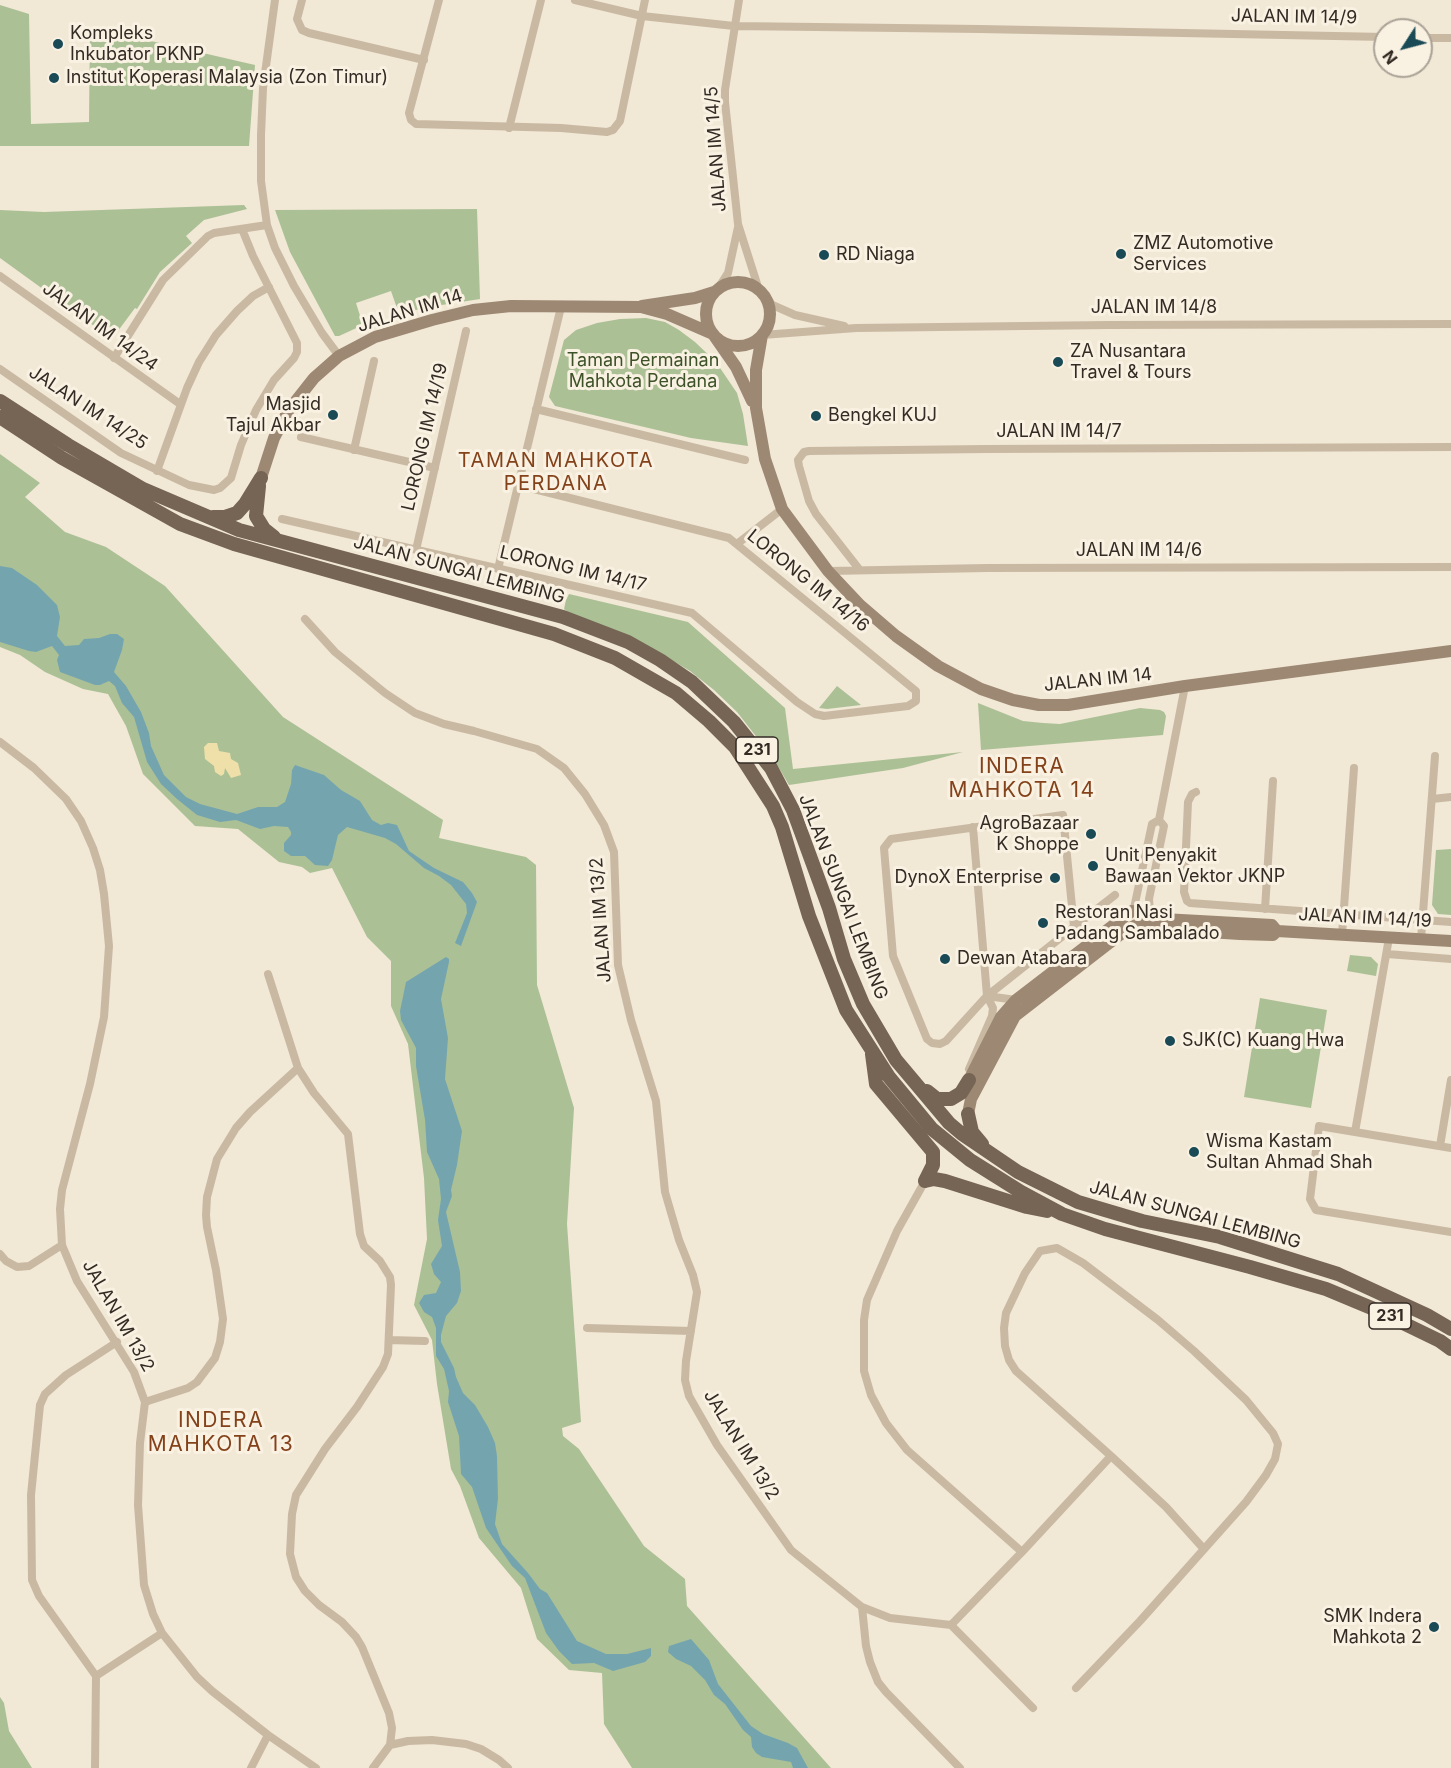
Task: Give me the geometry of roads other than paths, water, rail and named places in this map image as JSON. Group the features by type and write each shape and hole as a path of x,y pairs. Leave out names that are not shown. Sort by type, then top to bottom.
{"main road":[{"name":"JALAN SUNGAI LEMBING","path":"0,400 68,445 143,489 239,530 563,616 628,642 660,660 692,682 734,722 771,768 793,810 829,908 844,959 862,1004 896,1060 949,1123 962,1134 1018,1172 1078,1202 1142,1221 1261,1248 1338,1274 1427,1315 1451,1329"},
{"name":"JALAN SUNGAI LEMBING","path":"0,417 62,458 180,524 234,544 554,634 615,658 676,693 735,747 773,806 782,827 809,916 846,1010 872,1054 933,1129 970,1160 1062,1214 1105,1229 1326,1289 1374,1309 1440,1341 1451,1349"},
{"path":"204,516 225,517 237,513 261,478"},
{"path":"261,478 256,516 269,534 280,540"},
{"path":"872,1054 876,1084 933,1152 933,1165 925,1181"},
{"path":"896,1060 937,1099 951,1099 958,1096 969,1080"},
{"path":"968,1114 972,1132 989,1152"},
{"path":"925,1181 934,1179 945,1181 1027,1207 1062,1214"},
{"path":"1427,1315 1451,1320"}],"street":[{"path":"275,0 263,88 261,135 261,181 267,225 275,248 294,286 328,344 339,356"},
{"path":"302,0 297,19 302,30 424,60"},
{"path":"439,0 409,113 411,120 416,124 561,128 608,132 613,130 620,121 645,0"},
{"path":"509,128 542,0"},
{"name":"JALAN IM 14/9","path":"575,0 642,16 734,26 1373,37"},
{"name":"JALAN IM 14/5","path":"738,224 725,90 739,0"},
{"path":"1433,38 1451,38"},
{"path":"738,224 728,273 710,297 706,309 707,322 736,367 756,408"},
{"path":"738,224 759,291"},
{"path":"114,358 165,278 211,234 267,225"},
{"path":"157,471 180,404 199,362 216,335 253,296 269,287 242,229"},
{"name":"JALAN IM 14/24","path":"0,276 180,404"},
{"path":"641,307 695,298 732,282 753,286 759,291 768,303 769,318 762,335 756,369 756,408"},
{"name":"JALAN IM 14/25","path":"0,369 121,453 189,485 214,490 231,478 241,445 256,410 274,380 297,352 297,344 269,287"},
{"name":"JALAN IM 14/8","path":"768,303 795,315 856,328"},
{"name":"JALAN IM 14","path":"261,478 274,438 288,411 314,378 339,356 367,340 446,316 500,307 641,307"},
{"path":"498,569 561,307"},
{"path":"641,307 684,320 713,334 725,344 741,346 762,335"},
{"name":"JALAN IM 14/8","path":"762,335 856,328 1128,324 1451,324"},
{"name":"LORONG IM 14/19","path":"416,550 466,332"},
{"path":"354,450 374,361"},
{"name":"JALAN IM 14","path":"756,408 765,459 782,509 828,571 860,605 896,636 938,666 981,689 1012,700 1039,705 1068,705 1185,686 1451,651"},
{"path":"536,409 745,460"},
{"path":"301,437 435,468"},
{"name":"JALAN IM 14/7","path":"859,569 816,514 809,501 798,460 804,452 986,448 1451,447"},
{"name":"LORONG IM 14/16","path":"518,485 729,538 917,693 917,699 913,705 824,716"},
{"path":"737,544 782,509"},
{"name":"LORONG IM 14/17","path":"282,519 692,613 808,711 824,716"},
{"name":"JALAN IM 14/6","path":"828,571 859,569 1451,567"},
{"name":"JALAN IM 13/2","path":"305,619 335,652 384,693 415,713 444,724 537,749 564,768 574,779 604,825 614,852 615,942 619,974 636,1039 656,1101 665,1192 697,1292 686,1380 689,1396 717,1445 791,1550 862,1607 890,1618 951,1625"},
{"path":"969,1080 1001,1017 1016,1000 1133,909 1142,905 1155,916 1162,918 1272,925 1276,926 1277,931 1273,935 1161,929 1133,920 1133,909 1152,824 1159,820 1185,686"},
{"name":"JALAN IM 13/2","path":"0,742 50,781 66,799 81,821 100,870 109,946 104,1017 90,1084 62,1190 60,1209 62,1245 77,1281 134,1372 145,1402 140,1443 138,1505 144,1585 162,1633 197,1677 268,1735 316,1768"},
{"path":"1421,939 1435,756"},
{"path":"1342,935 1354,768"},
{"path":"1265,909 1273,780"},
{"path":"1196,792 1192,794 1188,802 1184,892 1187,901 1198,905 1451,922"},
{"path":"1432,800 1451,797"},
{"path":"1074,927 1063,815 891,839 884,848 893,956 927,1039 932,1043 940,1044 946,1041 987,996 1115,895"},
{"path":"968,1114 971,1099 1015,1016 1126,930 1150,918 1149,899 1164,828 1159,820"},
{"path":"969,1080 969,1069 992,1016 993,1008 987,996 973,827"},
{"name":"JALAN IM 14/19","path":"1277,931 1451,941"},
{"path":"1355,1132 1389,938"},
{"path":"1387,954 1451,959"},
{"path":"268,974 298,1068 314,1093 345,1128 351,1140 360,1234 364,1245 380,1260 390,1277 388,1354 383,1367 357,1407 305,1478 296,1495 292,1514 290,1554 296,1577 305,1591 342,1622 362,1647 389,1713 392,1728 390,1744 373,1768"},
{"path":"987,996 1016,1000"},
{"path":"145,1402 188,1388 198,1382 215,1358 223,1319 206,1215 207,1197 217,1159 236,1128 250,1112 298,1068"},
{"path":"1440,1146 1451,1080"},
{"path":"1451,1148 1319,1126 1310,1199 1316,1210 1451,1232"},
{"path":"925,1181 897,1231 867,1300 864,1320 864,1371 871,1395 886,1423 908,1450 1022,1552"},
{"path":"0,1254 6,1262 17,1267 29,1266 62,1245"},
{"path":"1076,1688 1140,1621 1246,1502 1266,1475 1277,1451 1277,1439 1259,1415 1224,1377 1158,1320 1071,1254 1057,1248 1040,1251 1025,1273 1006,1313 1005,1346 1009,1360 1021,1376 1166,1507 1203,1548"},
{"path":"587,1328 691,1331"},
{"path":"389,1340 425,1341"},
{"path":"95,1768 96,1676 39,1596 32,1580 31,1495 40,1406 45,1394 66,1375 117,1342"},
{"path":"1033,1708 951,1625 1111,1456"},
{"path":"862,1607 866,1646 878,1682 960,1768"},
{"path":"96,1676 162,1633"},
{"path":"251,1768 268,1735"},
{"path":"390,1744 432,1740 466,1744 499,1760 508,1768"}],"water":[{"path":"0,566 12,568 37,585 57,605 60,617 57,636 65,646 79,645 84,639 99,638 110,634 117,634 124,639 114,672 126,686 141,712 151,746 164,775 186,797 200,804 237,814 258,807 277,807 285,802 295,765 324,775 341,790 360,801 372,820 381,825 388,823 397,825 409,851 434,868 463,882 472,893 477,902 461,946 455,943 467,913 466,904 451,885 424,868 396,844 385,838 347,827 338,835 332,860 328,866 315,865 305,856 291,856 284,851 284,843 291,835 288,827 274,826 260,829 236,820 220,822 197,815 177,799 161,784 147,762 134,717 122,703 115,686 109,681 95,685 60,672 57,660 59,655 52,646 36,652 0,642"},
{"path":"446,957 449,962 441,999 448,1038 445,1079 462,1131 451,1190 452,1196 446,1212 460,1272 461,1291 457,1303 446,1316 441,1342 463,1393 475,1405 495,1443 498,1499 495,1524 502,1544 540,1589 547,1593 577,1641 606,1654 627,1654 651,1648 651,1656 645,1662 613,1671 594,1663 572,1664 559,1651 546,1633 525,1578 512,1566 486,1528 472,1487 461,1474 459,1436 448,1402 449,1391 444,1369 436,1356 436,1328 432,1317 424,1312 419,1303 424,1295 436,1293 441,1282 434,1274 431,1264 442,1246 438,1220 441,1199 439,1179 427,1152 425,1120 416,1066 416,1048 401,1020 400,1011 406,982"},
{"path":"691,1639 709,1660 718,1684 751,1726 763,1734 797,1748 808,1768 793,1768 791,1762 762,1757 756,1753 752,1747 751,1737 743,1730 725,1704 714,1695 705,1680 691,1666 676,1659 668,1652 669,1646"}],"place":[{"name":"Kompleks Inkubator PKNP","path":"58,44"},
{"name":"Institut Koperasi Malaysia (Zon Timur)","path":"54,78"},
{"name":"ZMZ Automotive Services","path":"1121,254"},
{"name":"RD Niaga","path":"824,255"},
{"name":"ZA Nusantara Travel & Tours","path":"1058,362"},
{"name":"Masjid Tajul Akbar","path":"333,415"},
{"name":"Bengkel KUJ","path":"816,416"},
{"name":"AgroBazaar K Shoppe","path":"1091,834"},
{"name":"Unit Penyakit Bawaan Vektor JKNP","path":"1093,866"},
{"name":"DynoX Enterprise","path":"1055,878"},
{"name":"Restoran Nasi Padang Sambalado","path":"1043,923"},
{"name":"Dewan Atabara","path":"945,959"},
{"name":"SJK(C) Kuang Hwa","path":"1170,1041"},
{"name":"Wisma Kastam Sultan Ahmad Shah","path":"1194,1152"},
{"name":"SMK Indera Mahkota 2","path":"1434,1627"}],"district":[{"name":"TAMAN MAHKOTA PERDANA","path":"556,472"},
{"name":"INDERA MAHKOTA 14","path":"1022,779"},
{"name":"INDERA MAHKOTA 13","path":"221,1433"}],"park label":[{"name":"Taman Permainan Mahkota Perdana","path":"643,371"}]}
